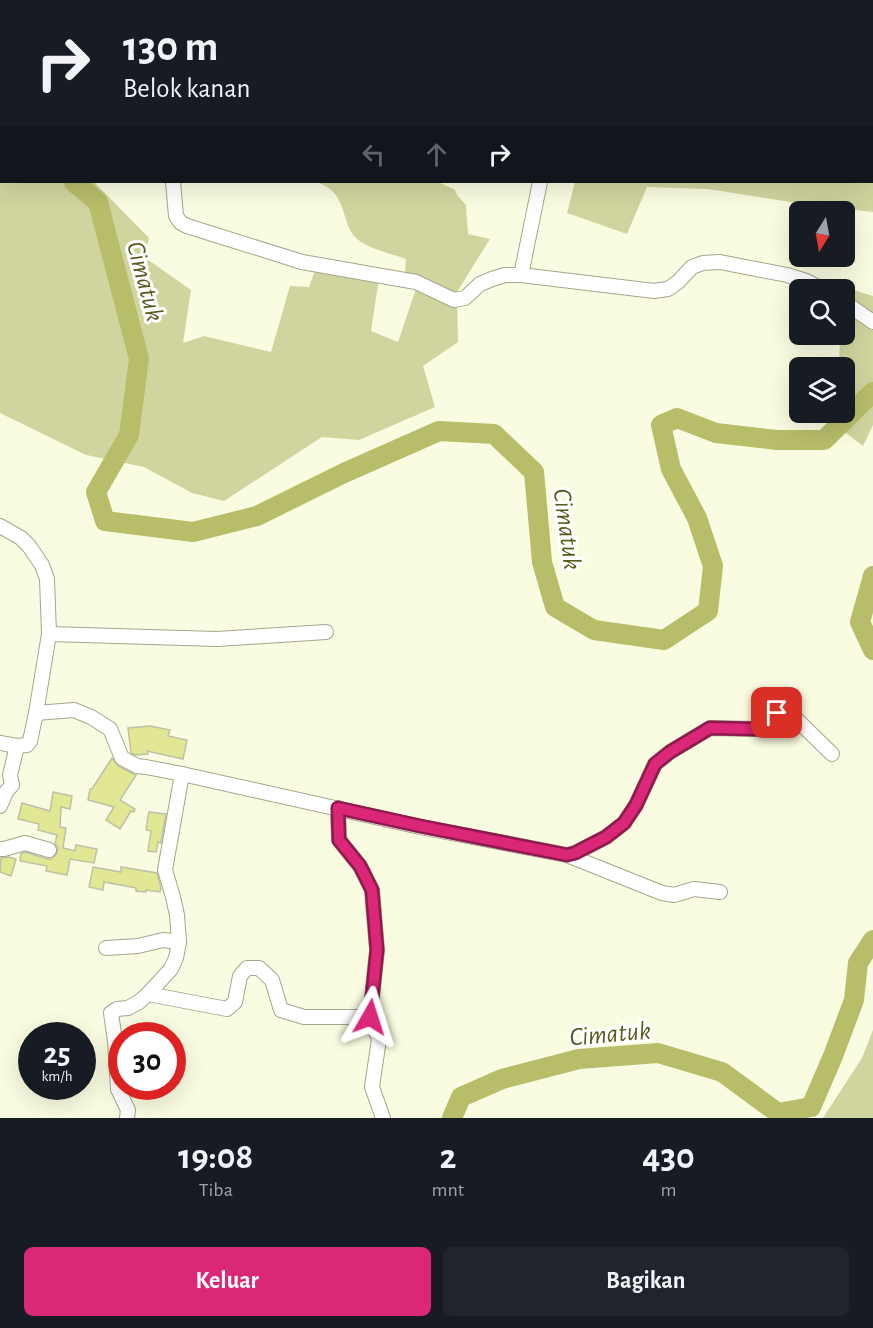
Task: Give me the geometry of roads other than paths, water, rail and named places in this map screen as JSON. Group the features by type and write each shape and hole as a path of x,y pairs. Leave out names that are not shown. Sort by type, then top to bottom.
{"street":[{"path":"173,183 176,216 181,223 188,226 302,262 416,282 454,300 465,298 480,284 505,275 654,291 668,290 692,267 703,263 720,262 800,279"},
{"path":"521,275 540,183"},
{"path":"855,310 873,322"},
{"path":"0,526 21,538 42,565 47,579 49,634 30,741 27,745 17,746 0,743"},
{"path":"49,634 216,639 326,632"},
{"path":"36,713 74,710 91,717 110,729 122,758 137,766 146,766 420,826 567,855 662,893 674,895 694,889 720,892"},
{"path":"567,855 606,837 624,823 636,805 655,764 670,752 710,728 757,729 777,713 784,712 792,715 832,754"},
{"path":"0,806 12,785 10,775 17,746"},
{"path":"127,1118 126,1103 118,1089 111,1014 117,1009 128,1008 139,1002 171,969 176,958 179,942 177,915 165,870 182,774"},
{"path":"338,808 339,840 360,866 372,890 377,950 370,1017 379,1039 372,1087 383,1118"},
{"path":"0,849 25,843 49,850"},
{"path":"106,948 138,946 163,940 179,942"},
{"path":"148,994 227,1009 235,1002 240,976 247,968 259,968 272,980 281,1010 304,1017 370,1017"}],"waterway":[{"name":"Cimatuk","path":"75,183 98,202 139,359 129,435 96,492 105,521 193,532 257,516 344,473 439,431 494,434 534,472 542,562 555,607 594,630 664,640 708,611 713,566 697,518 671,469 661,425 677,418 716,433 777,440 824,440 873,392"},
{"name":"Cimatuk","path":"873,576 860,622 873,650"},
{"name":"Cimatuk","path":"452,1118 461,1097 502,1079 579,1059 658,1053 722,1072 778,1113 811,1107 854,1000 858,963 873,940"}]}
